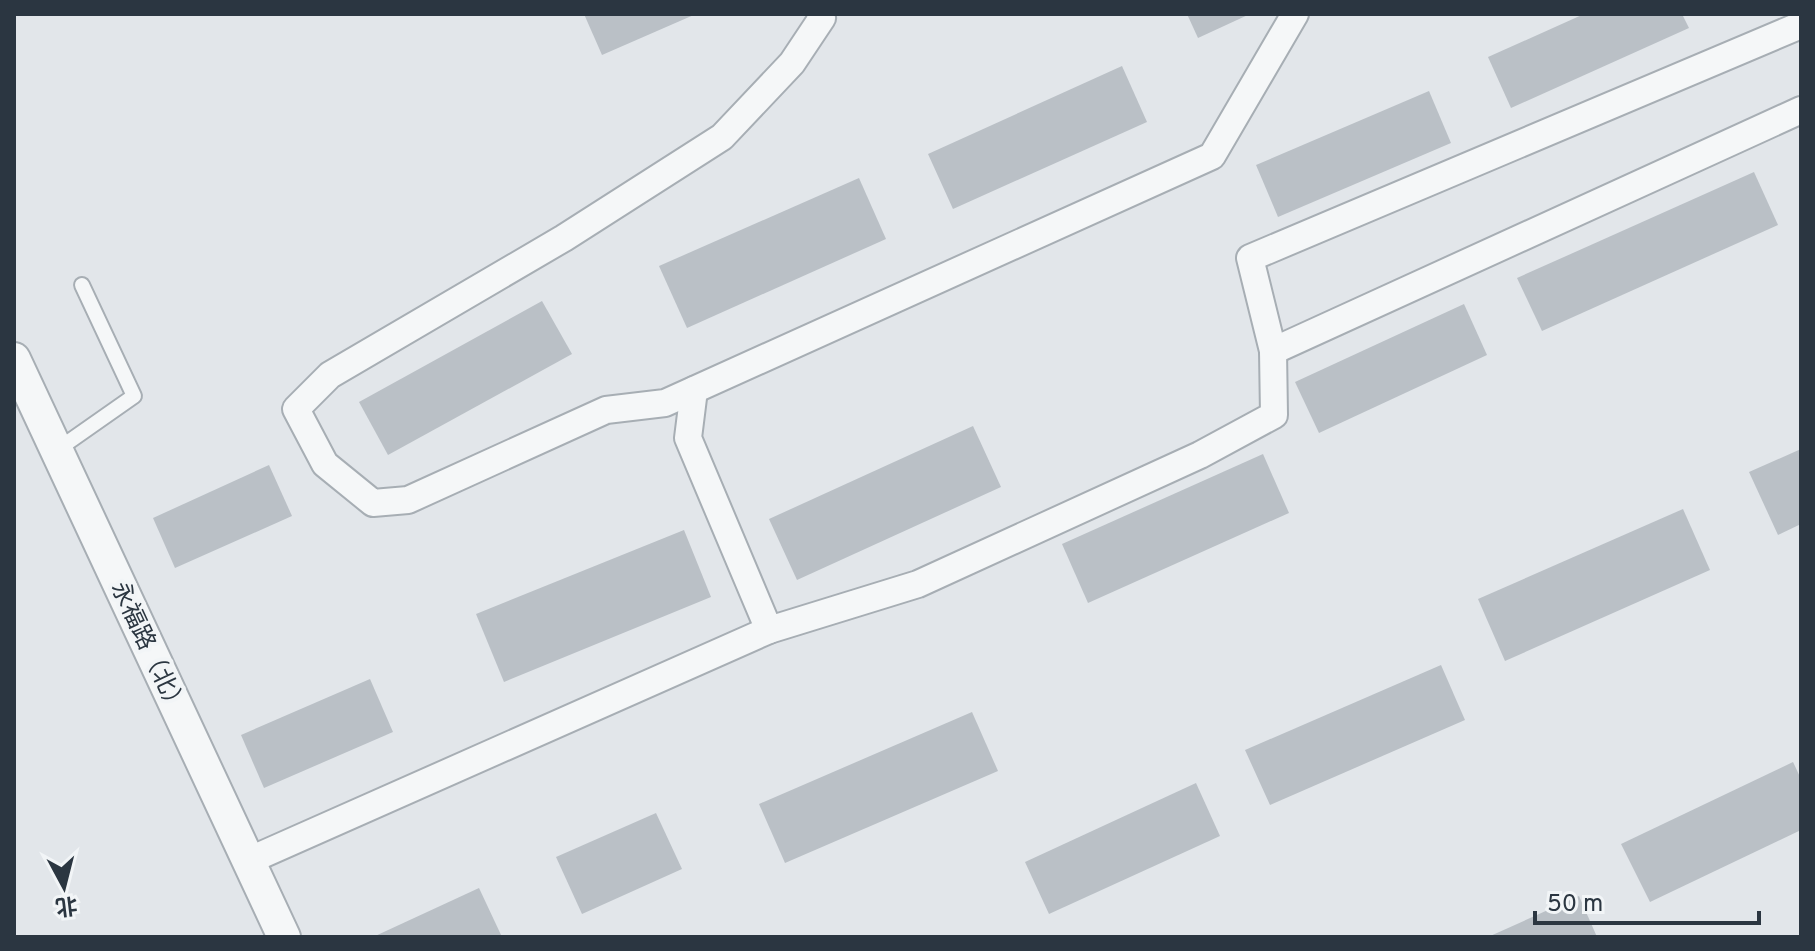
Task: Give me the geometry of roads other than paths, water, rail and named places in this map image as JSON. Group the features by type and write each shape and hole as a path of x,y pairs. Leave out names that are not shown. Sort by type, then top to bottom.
{"street":[{"path":"820,14 822,18 792,63 722,137 564,238 330,375 296,409 325,464 373,503 408,500 606,410 665,403 1212,156 1295,14"},
{"path":"248,861 769,630 918,584 1200,455 1274,415 1273,351 1250,258 1801,25"},
{"path":"1273,351 1801,110"},
{"name":"永福路（北）","path":"14,359 284,937"},
{"path":"694,390 688,438 769,630"}],"lane":[{"path":"57,450 134,396 82,285"}]}
